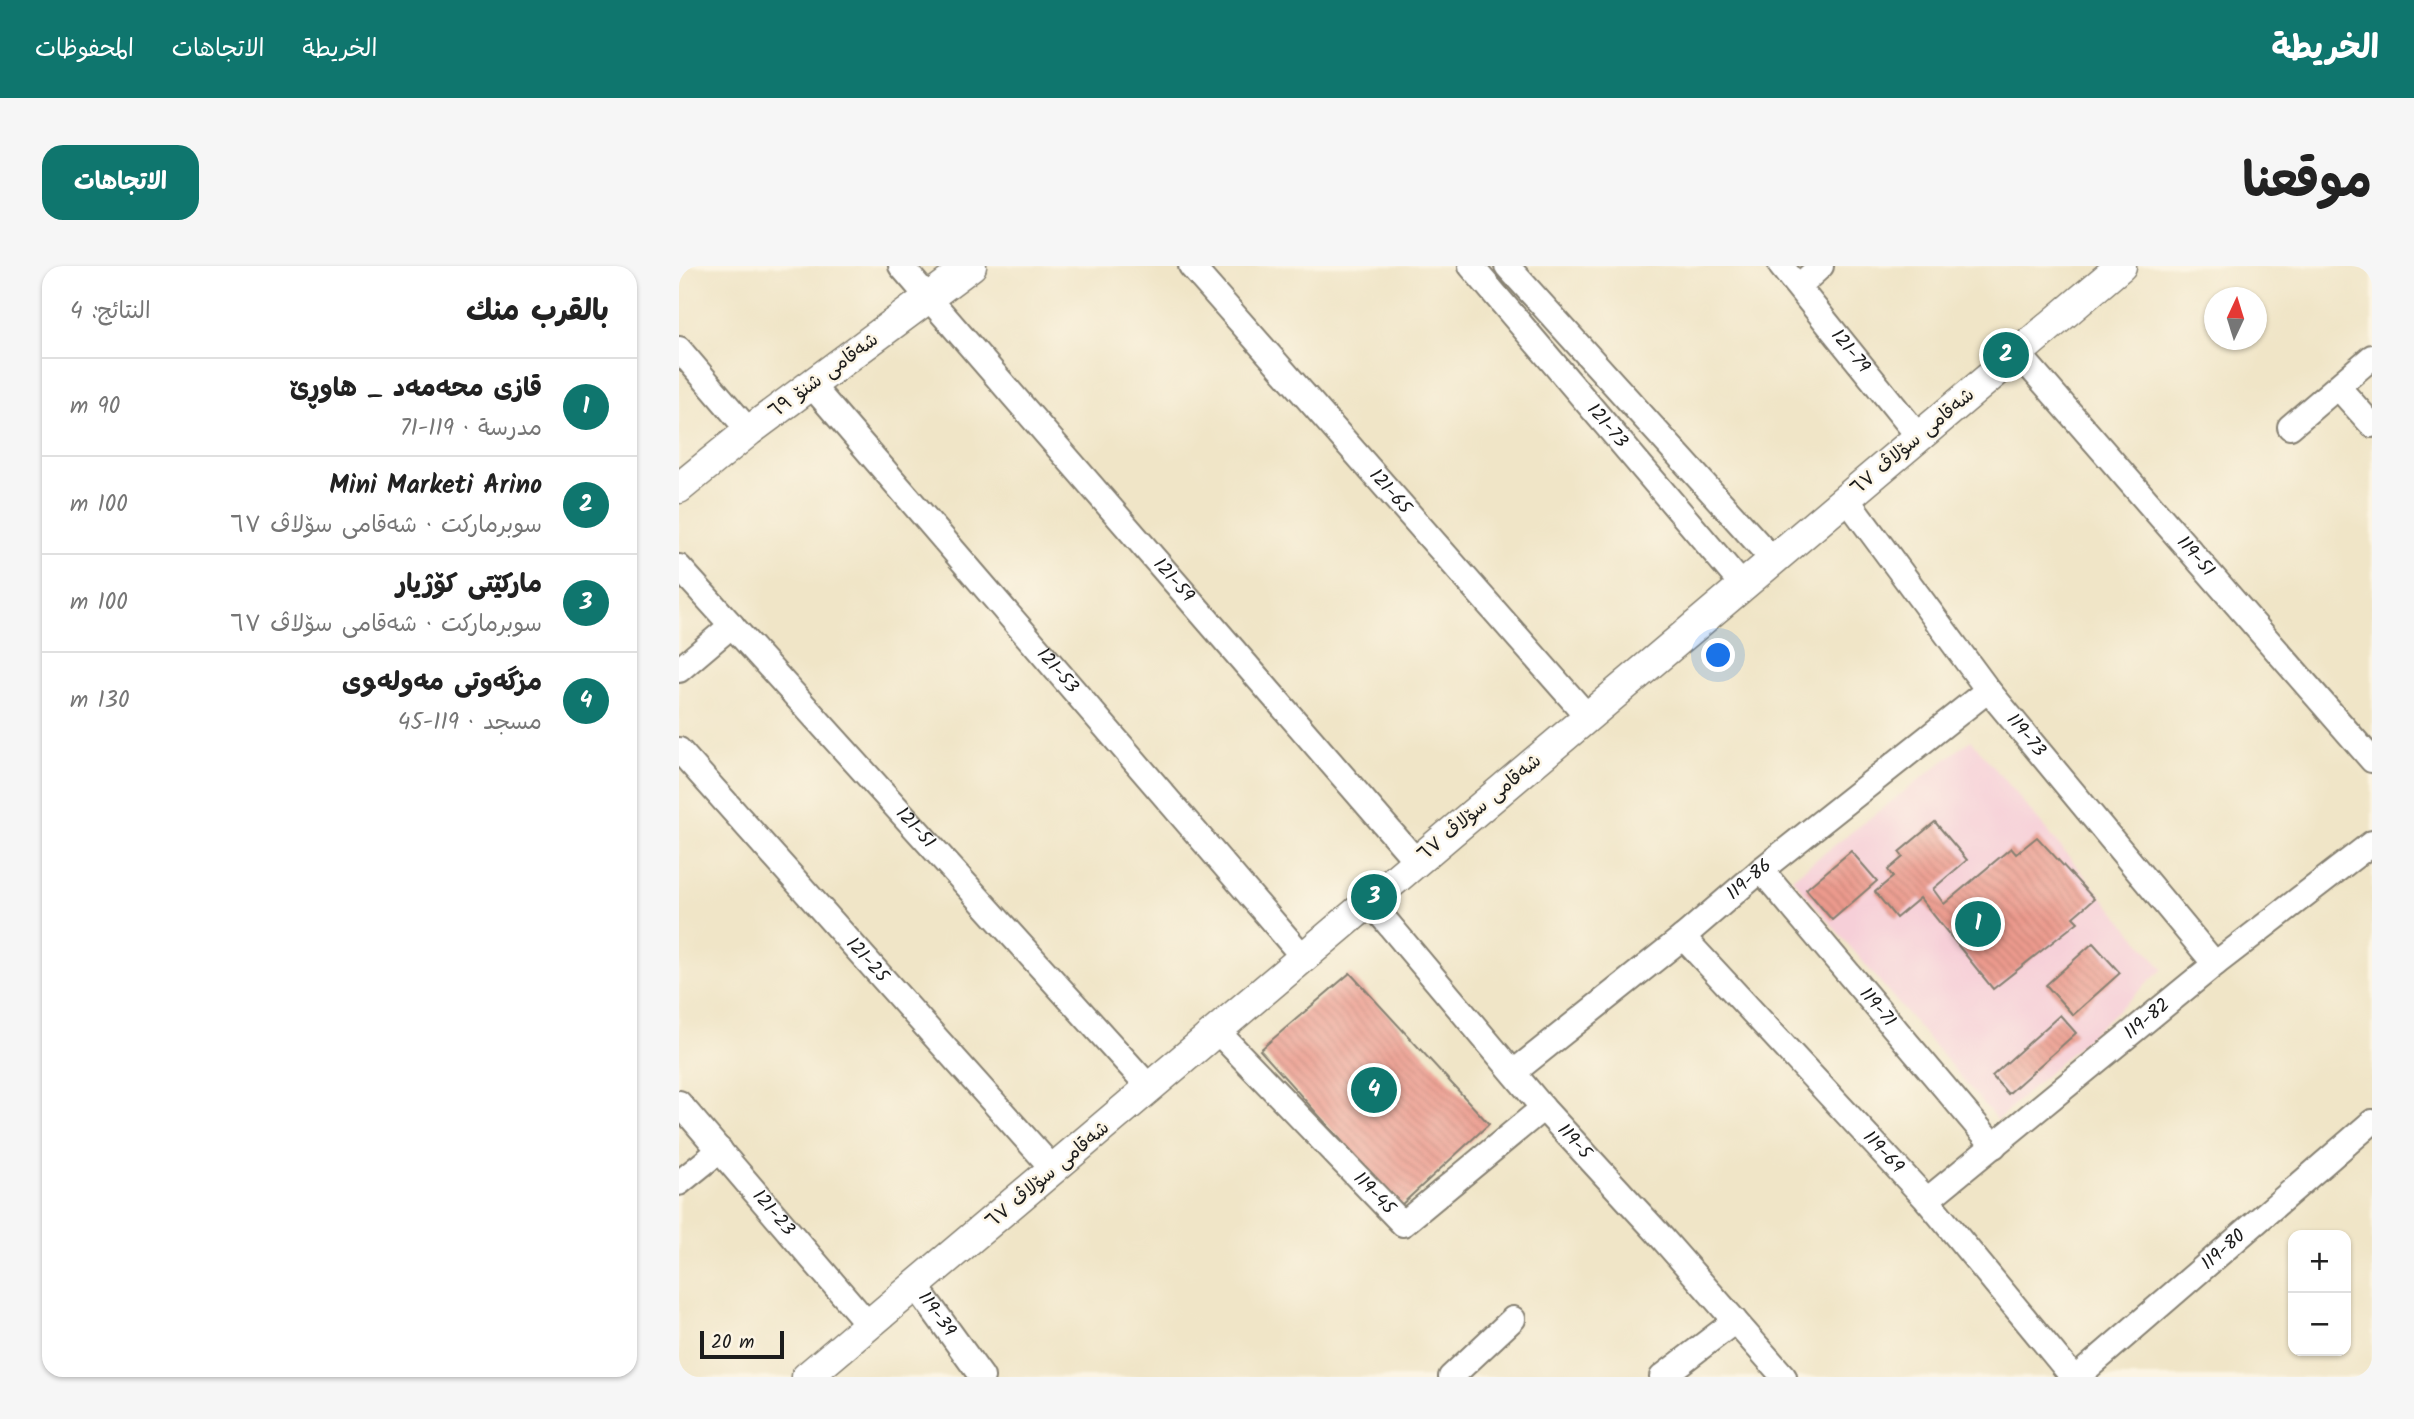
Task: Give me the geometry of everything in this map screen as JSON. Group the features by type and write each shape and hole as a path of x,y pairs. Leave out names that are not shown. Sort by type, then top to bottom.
{"street":[{"name":"121-59","path":"901,266 1417,862"},
{"name":"شەقامی شنۆ ٦٩","path":"679,488 749,431 971,266"},
{"name":"121-65","path":"1191,266 1588,717"},
{"name":"121-73","path":"1471,266 1743,586"},
{"name":"121-73","path":"1507,266 1773,560"},
{"name":"121-79","path":"1781,266 1919,437"},
{"path":"1799,286 1821,266"},
{"name":"شەقامی سۆلاڤ ٦٧","path":"807,1377 2121,266"},
{"path":"679,349 749,431"},
{"name":"119-51","path":"2018,353 2372,760"},
{"path":"2290,426 2372,357"},
{"name":"121-53","path":"812,386 1304,958"},
{"path":"2338,387 2372,425"},
{"name":"119-73","path":"1846,498 1988,690 2215,964"},
{"name":"121-51","path":"679,567 1150,1088"},
{"path":"679,670 732,625"},
{"name":"119-86","path":"1514,1072 1683,937 1761,870 1988,690"},
{"name":"121-25","path":"679,750 1054,1170"},
{"name":"119-82","path":"1927,1200 2215,964 2372,843"},
{"name":"119-71","path":"1761,870 1994,1146"},
{"name":"119-5","path":"1370,902 1543,1108 1656,1230 1784,1377"},
{"name":"119-69","path":"1683,937 1927,1200 2075,1377"},
{"name":"119-45","path":"1217,1031 1403,1224 1543,1108"},
{"name":"121-23","path":"679,1103 868,1324"},
{"name":"119-80","path":"2075,1377 2372,1122"},
{"path":"679,1183 720,1150"},
{"name":"119-39","path":"916,1286 982,1377"},
{"path":"1451,1377 1513,1319"},
{"path":"1662,1377 1735,1321"}],"shaded area":[{"path":"1971,740 2163,969 1997,1120 1792,878"}],"building":[{"path":"1935,822 1967,860 1933,889 1944,904 2011,848 2016,854 2037,837 2094,899 2073,917 2078,922 1993,989 1920,898 1896,918 1875,892 1893,877 1888,870 1903,857 1899,852"},
{"path":"1851,851 1877,881 1832,920 1806,889"},
{"path":"2093,943 2120,973 2073,1015 2046,985"},
{"path":"1350,973 1489,1124 1400,1206 1260,1050"},
{"path":"2060,1015 2076,1033 2008,1094 1992,1076"}],"place":[{"name":"Mini Marketi Arino","path":"2006,355"},
{"name":"مارکێتی کۆژیار","path":"1374,897"},
{"name":"قازی محەمەد _ هاوڕێ","path":"1978,924"},
{"name":"مزگەوتی مەولەوی","path":"1374,1090"}]}
